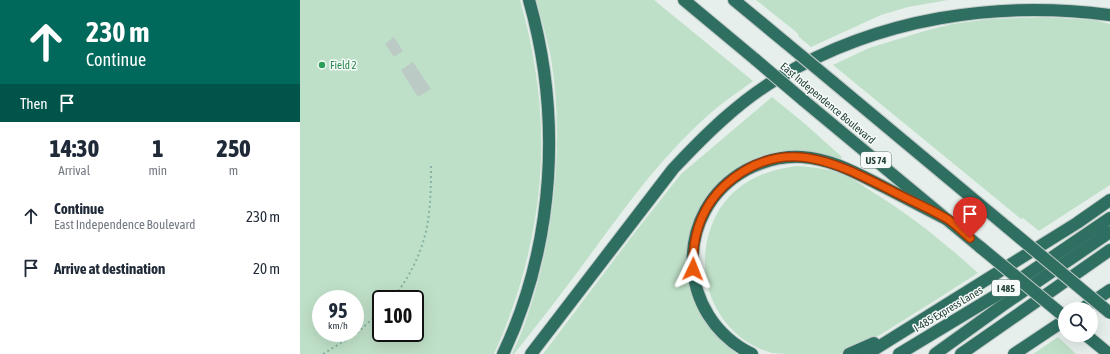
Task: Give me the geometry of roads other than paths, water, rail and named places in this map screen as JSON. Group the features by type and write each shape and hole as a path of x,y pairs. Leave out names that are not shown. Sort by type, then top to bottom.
{"highway":[{"path":"503,354 517,320 535,261 543,221 547,188 549,154 546,87 542,54 529,0"},
{"name":"East Independence Boulevard","path":"684,0 1058,313"},
{"name":"East Independence Boulevard","path":"734,0 1110,313"},
{"path":"531,354 673,169 696,144 722,120 750,97 779,77 844,45 878,32 912,22 949,14 1019,7 1091,11 1110,15"},
{"path":"752,354 724,335 708,316 698,293 692,256 695,238 706,209 722,189 741,173 752,167 776,159 801,157 820,160 852,171 948,220"},
{"name":"I 485","path":"867,354 1077,223 1110,200"},
{"name":"I-485 Express Lanes","path":"899,354 995,296 1110,218"},
{"name":"I 485","path":"936,354 1006,303 1110,232"},
{"name":"I 485","path":"961,354 1110,250"},
{"path":"1092,302 1110,290"},
{"path":"1014,354 1058,324"},
{"path":"850,354 905,330"},
{"path":"1091,342 1099,354"},
{"path":"1094,342 1109,354"}],"place":[{"name":"Field 2","path":"322,65"}]}
